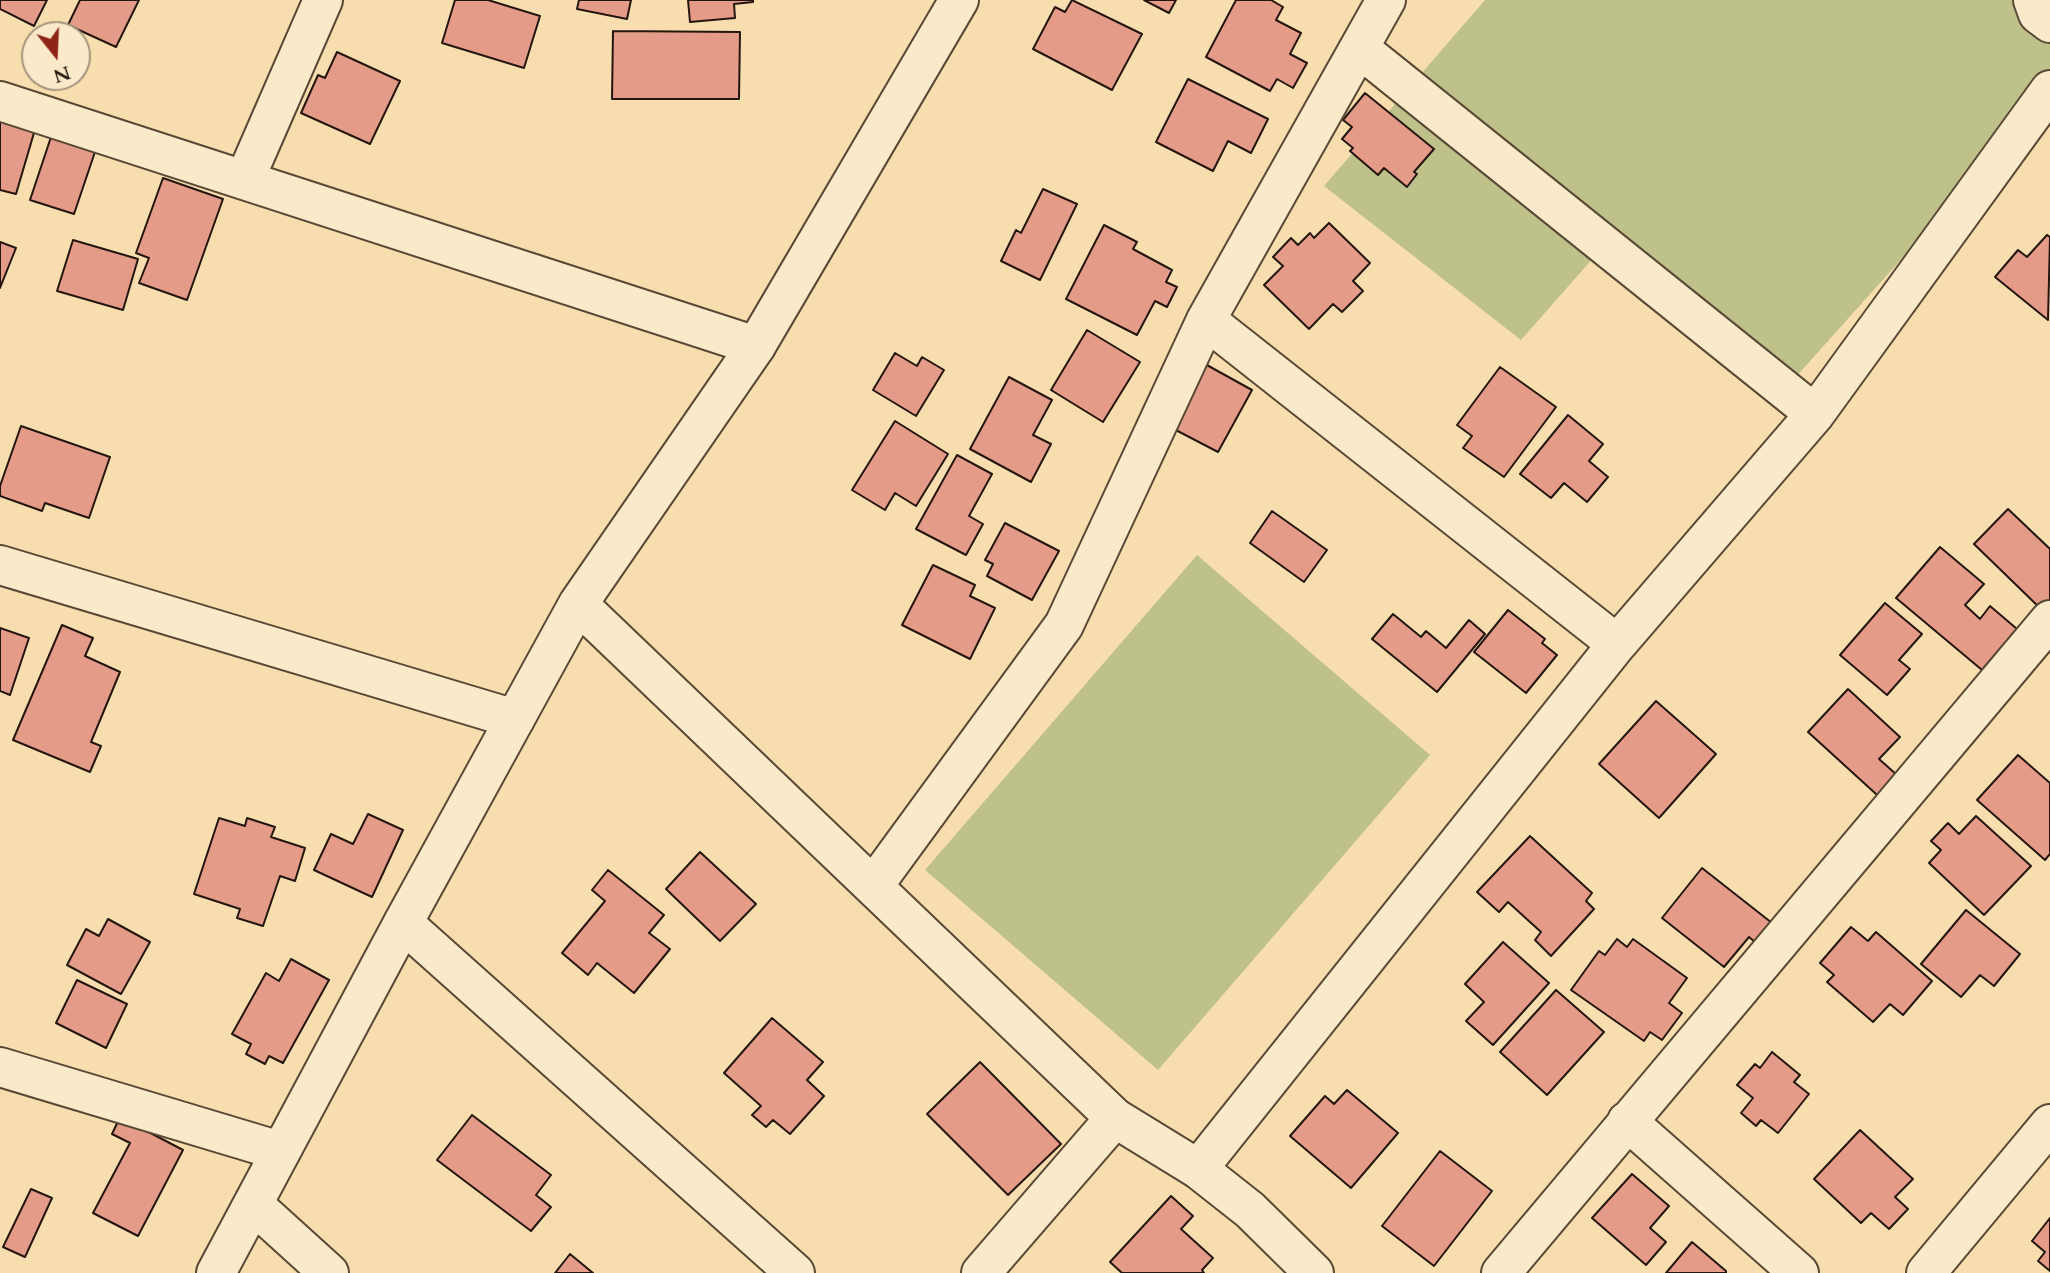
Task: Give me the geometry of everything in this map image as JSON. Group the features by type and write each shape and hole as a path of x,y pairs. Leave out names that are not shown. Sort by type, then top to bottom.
{"street":[{"path":"245,179 323,0"},
{"path":"216,1273 402,923 578,604 756,346 959,0"},
{"path":"874,886 1065,625 1206,320 1386,0"},
{"path":"2033,0 2038,14 2050,23"},
{"path":"1359,48 1815,414"},
{"path":"1198,1169 1617,644 1815,414 2050,90"},
{"path":"0,101 756,346"},
{"path":"1206,320 1617,644"},
{"path":"0,565 515,719"},
{"path":"578,604 1115,1118 1198,1169 1250,1210 1314,1273"},
{"path":"1500,1273 2050,620"},
{"path":"402,923 796,1273"},
{"path":"0,1067 280,1151"},
{"path":"981,1273 1115,1118"},
{"path":"1627,1121 1799,1273"},
{"path":"1926,1273 2050,1124"},
{"path":"254,1205 329,1273"}],"green space":[{"path":"1485,0 2050,0 2050,93 1794,379 1616,232 1521,340 1324,186"},
{"path":"1197,555 1430,755 1158,1070 925,870"}],"building":[{"path":"0,0 47,0 36,21 24,21 0,9"},
{"path":"80,0 139,0 116,47 91,36 91,21 70,21"},
{"path":"455,0 488,0 540,16 524,68 442,43"},
{"path":"579,0 631,0 627,19 577,9"},
{"path":"688,0 753,2 734,4 735,18 690,22"},
{"path":"1072,0 1142,34 1112,90 1033,49 1055,7 1065,12"},
{"path":"1144,0 1176,0 1169,13"},
{"path":"1236,0 1271,0 1283,7 1276,20 1301,33 1290,54 1307,63 1293,88 1277,79 1270,91 1206,57"},
{"path":"613,31 740,32 739,99 612,99"},
{"path":"337,52 400,81 370,144 301,113 318,75 325,78"},
{"path":"1188,79 1268,119 1251,153 1228,141 1213,171 1156,142"},
{"path":"1365,93 1434,149 1414,172 1417,174 1407,187 1384,168 1378,175 1350,151 1353,148 1342,139 1352,127 1343,120"},
{"path":"0,116 36,126 16,194 0,190"},
{"path":"54,128 98,143 74,214 30,200"},
{"path":"163,178 223,199 187,300 139,283 149,258 136,253"},
{"path":"1043,189 1077,204 1040,280 1001,261 1016,230 1021,233"},
{"path":"1329,223 1370,263 1353,281 1363,291 1342,312 1333,304 1309,329 1264,285 1283,266 1273,257 1291,238 1298,245 1310,233 1314,238"},
{"path":"1104,225 1137,242 1133,249 1172,270 1166,282 1177,287 1167,307 1155,301 1137,335 1066,299"},
{"path":"2047,235 2050,237 2048,320 1995,277 2018,250 2027,257"},
{"path":"73,240 138,259 123,310 57,291"},
{"path":"0,242 16,248 0,288"},
{"path":"1087,330 1140,362 1103,422 1051,390"},
{"path":"895,353 917,366 922,357 944,370 916,416 873,390"},
{"path":"1205,364 1252,390 1218,452 1170,427"},
{"path":"1500,367 1556,407 1504,477 1463,448 1472,436 1457,425"},
{"path":"1009,377 1052,400 1033,435 1051,444 1031,482 970,449"},
{"path":"1568,415 1603,444 1589,461 1608,477 1587,502 1564,483 1551,498 1520,474"},
{"path":"895,421 948,454 916,506 895,493 885,510 852,490"},
{"path":"21,426 110,457 89,518 45,503 42,511 0,496 0,486"},
{"path":"957,455 992,474 969,516 983,524 966,555 916,529"},
{"path":"2008,509 2050,549 2050,603 2043,611 1974,544"},
{"path":"1272,511 1327,550 1304,582 1250,543"},
{"path":"1005,523 1059,551 1032,600 987,576 993,564 985,560"},
{"path":"1940,547 1984,584 1965,605 1980,619 1990,606 2017,629 1982,670 1896,598"},
{"path":"933,565 975,585 970,596 995,608 970,659 902,625"},
{"path":"1885,603 1922,634 1899,660 1910,669 1887,695 1840,655"},
{"path":"1508,610 1545,639 1542,643 1557,655 1526,693 1474,652"},
{"path":"1393,614 1421,637 1426,631 1446,648 1469,620 1485,634 1437,692 1372,639"},
{"path":"62,625 93,638 85,656 120,672 91,742 101,746 90,772 13,740"},
{"path":"0,628 29,638 10,695 0,691"},
{"path":"1848,689 1900,737 1879,759 1906,783 1887,804 1808,732"},
{"path":"1656,701 1716,754 1659,818 1599,764"},
{"path":"2018,755 2050,783 2050,854 2045,860 1977,800"},
{"path":"368,814 403,830 372,897 314,870 331,834 353,844"},
{"path":"1976,816 2031,866 1984,915 1929,863 1941,850 1931,841 1948,823 1959,834"},
{"path":"219,818 245,826 247,818 275,827 271,837 305,848 295,881 280,876 263,926 237,918 240,909 194,894"},
{"path":"1530,836 1592,893 1586,901 1594,909 1551,956 1535,940 1541,932 1508,902 1499,912 1477,892"},
{"path":"700,852 756,904 720,941 666,889"},
{"path":"1702,868 1772,923 1756,943 1749,937 1724,967 1662,918"},
{"path":"608,870 664,915 649,933 670,949 634,993 597,963 588,975 562,953 605,901 592,890"},
{"path":"1966,910 2020,954 1994,986 1980,975 1961,997 1921,964"},
{"path":"108,919 150,942 121,994 67,965 86,929 99,936"},
{"path":"1851,927 1868,941 1876,932 1932,981 1903,1015 1890,1004 1873,1022 1827,982 1834,975 1820,963"},
{"path":"1617,939 1627,947 1633,939 1687,978 1669,1003 1682,1013 1662,1040 1650,1032 1644,1041 1571,990 1599,951 1605,955"},
{"path":"1503,942 1549,983 1493,1045 1466,1021 1484,1002 1465,984"},
{"path":"291,959 329,980 283,1063 269,1056 265,1064 246,1054 251,1044 232,1034 266,973 279,981"},
{"path":"77,980 127,1004 106,1048 56,1023"},
{"path":"1556,990 1604,1032 1547,1095 1500,1052"},
{"path":"772,1018 823,1062 807,1080 824,1096 790,1134 773,1120 766,1127 752,1115 761,1106 724,1073"},
{"path":"1772,1052 1800,1075 1794,1082 1809,1094 1778,1133 1761,1120 1756,1126 1741,1113 1753,1098 1737,1085 1755,1064 1760,1068"},
{"path":"980,1062 1061,1144 1008,1195 927,1114"},
{"path":"1347,1090 1398,1133 1351,1188 1290,1136 1325,1096 1334,1104"},
{"path":"472,1115 551,1175 536,1195 551,1207 531,1231 437,1160"},
{"path":"120,1117 183,1150 138,1236 93,1213 130,1143 112,1134"},
{"path":"1860,1130 1913,1179 1895,1197 1908,1209 1889,1229 1871,1213 1861,1223 1814,1179"},
{"path":"1440,1151 1492,1191 1434,1266 1382,1226"},
{"path":"1632,1174 1669,1206 1650,1228 1666,1242 1646,1265 1592,1218"},
{"path":"31,1189 52,1198 25,1257 3,1247"},
{"path":"1171,1196 1193,1216 1181,1229 1213,1258 1202,1270 1204,1273 1122,1273 1110,1262"},
{"path":"2050,1218 2050,1271 2038,1261 2045,1252 2032,1241"},
{"path":"1692,1242 1726,1271 1726,1273 1666,1273"},
{"path":"570,1254 593,1273 555,1273"}]}
